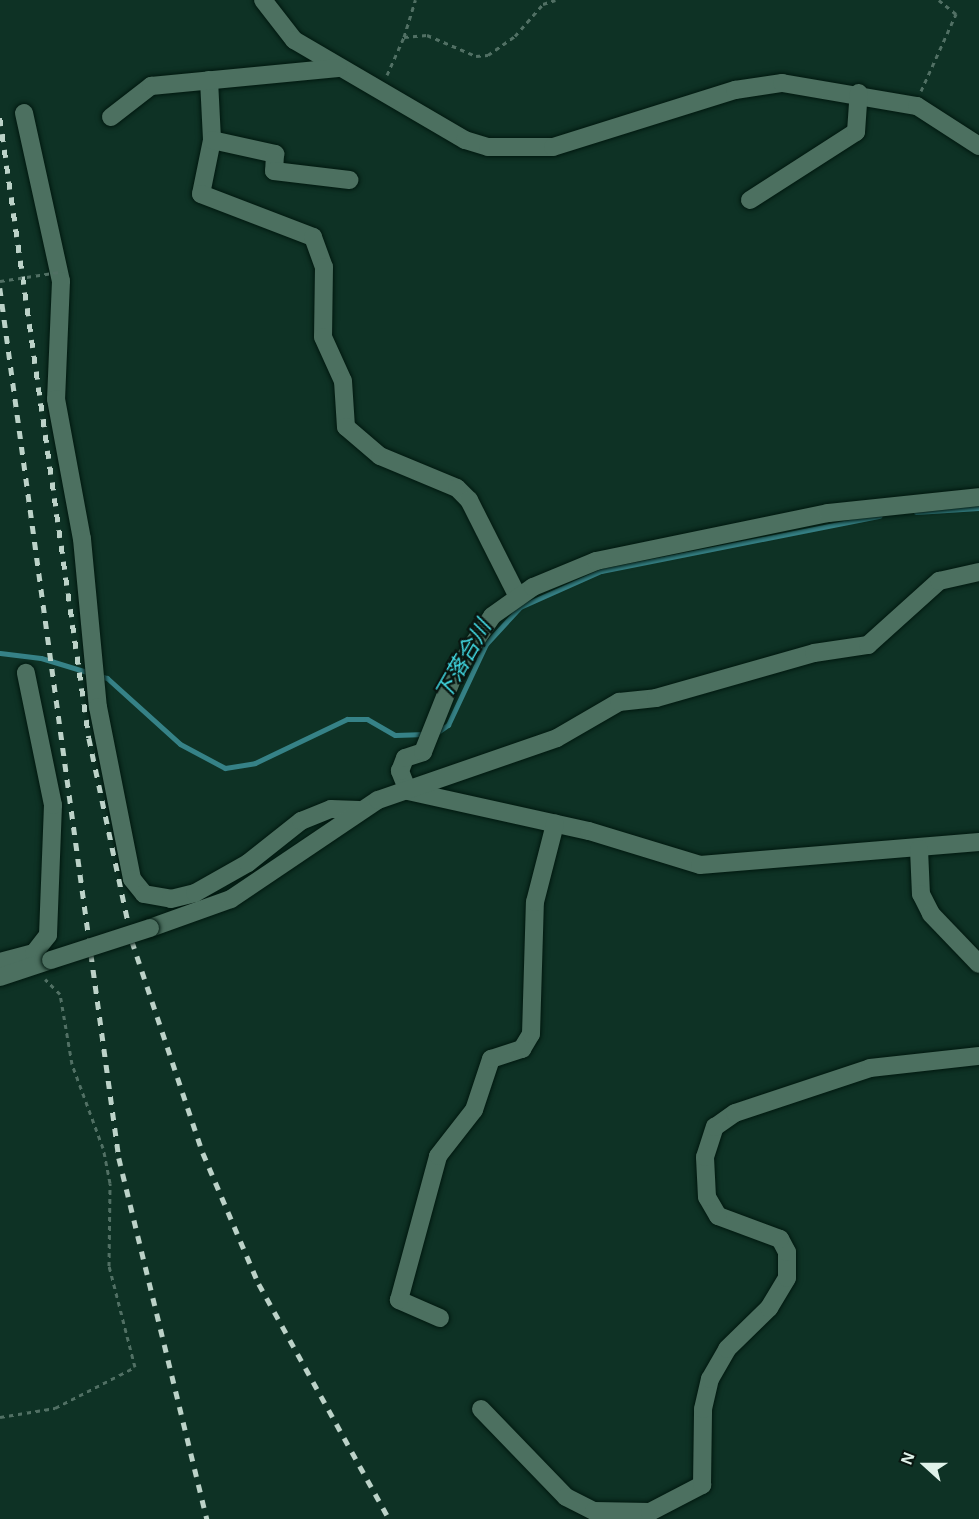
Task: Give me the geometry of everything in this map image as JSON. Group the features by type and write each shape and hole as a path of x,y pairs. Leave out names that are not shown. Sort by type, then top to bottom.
{"street":[{"path":"263,0 294,40 338,68 465,140 522,151 553,147 735,90 782,83 859,93 917,106 979,146"},
{"path":"111,117 152,86 338,68"},
{"path":"209,80 212,140 201,194 205,200 301,229 321,250 320,317 343,381 346,427 380,456 456,488 469,500 517,595"},
{"path":"750,200 856,132 859,93"},
{"path":"24,113 59,272 56,399 77,509 95,685 132,879 144,894 171,899 195,893 248,863 301,821 331,809 359,810"},
{"path":"212,140 275,154 273,171 349,180"},
{"path":"408,791 402,764 426,746 474,643 492,615 517,595 596,561 828,513 979,497"},
{"path":"0,977 150,928 262,882 359,810 458,768 557,738 619,702 656,698 814,653 868,645 939,581 979,572"},
{"path":"0,962 34,953 48,935 53,805 26,673"},
{"path":"408,791 555,824 700,865 918,849 979,842"},
{"path":"440,1318 399,1300 438,1156 474,1110 491,1059 522,1048 531,1034 535,902 555,824"},
{"path":"918,849 921,894 931,914 979,964"},
{"path":"482,1409 566,1497 594,1511 650,1512 702,1485 703,1409 710,1379 727,1349 769,1308 787,1278 787,1252 780,1239 718,1216 707,1197 705,1156 716,1127 735,1113 870,1068 979,1056"}],"path":[{"path":"380,91 404,37 415,0"},
{"path":"404,37 427,35 476,56 488,55 515,36 543,4 555,0"},
{"path":"917,106 956,14 939,0"},
{"path":"0,280 59,272"},
{"path":"0,1418 55,1407 135,1367 109,1266 110,1183 103,1148 72,1064 60,994 45,978 35,980"}],"waterway":[{"name":"下落合川","path":"916,512 979,508"},
{"name":"下落合川","path":"435,734 448,725 486,644 520,607 601,571 880,516"},
{"name":"下落合川","path":"0,653 41,658 107,678 180,744 225,768 255,763 347,719 367,719 395,735 426,734"}],"railway":[{"path":"0,118 89,738 132,941 203,1153 259,1284 389,1519"},
{"path":"0,288 119,1158 207,1519"}]}
